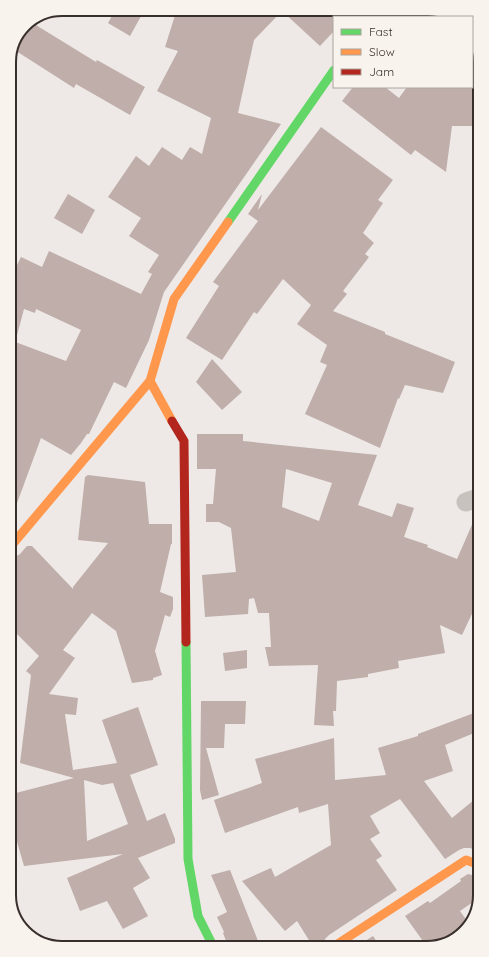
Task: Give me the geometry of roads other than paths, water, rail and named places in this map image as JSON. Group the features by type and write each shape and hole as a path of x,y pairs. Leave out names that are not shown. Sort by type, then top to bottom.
{"street":[{"path":"16,540 150,380 174,299 333,71"},
{"path":"150,380 184,441 188,859 198,916 210,941"},
{"path":"342,941 466,860 473,862"}]}
